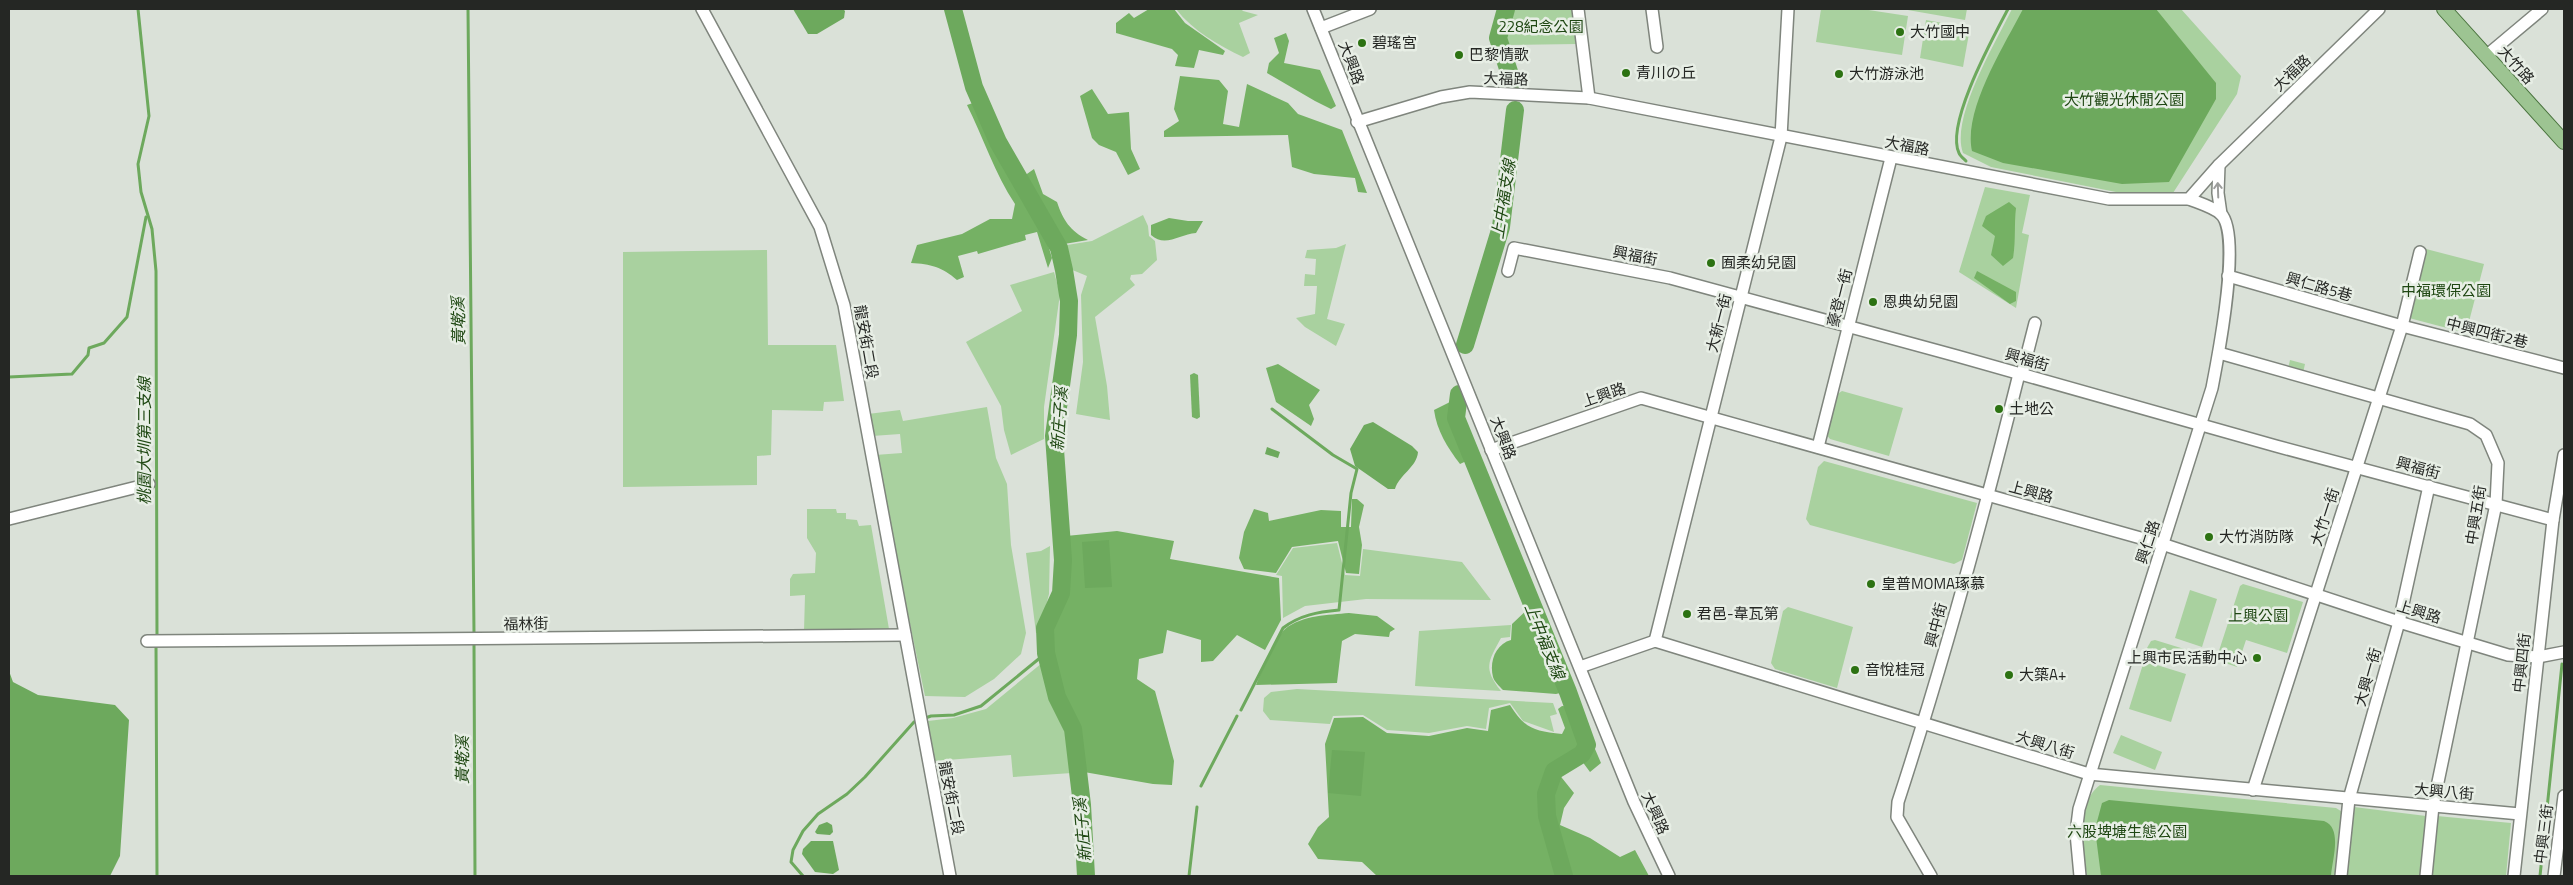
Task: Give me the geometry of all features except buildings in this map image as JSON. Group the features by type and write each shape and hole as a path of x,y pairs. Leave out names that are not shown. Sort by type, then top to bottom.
{"main road":[{"name":"大竹路","path":"2444,9 2564,142"}],"street":[{"name":"龍安街二段","path":"702,9 820,227 844,305 950,876"},
{"name":"大興路","path":"1314,9 1357,122 1461,370 1491,450 1634,802 1669,876"},
{"path":"1321,28 1370,9"},
{"path":"1578,9 1589,98"},
{"path":"1652,9 1657,47"},
{"name":"大新一街","path":"1655,641 1781,137 1788,9"},
{"name":"大福路","path":"1357,122 1441,97 1470,92 1589,98 1781,137 2109,199 2189,199 2219,165 2379,9"},
{"path":"2486,56 2542,9"},
{"name":"豪登一街","path":"1818,447 1891,158"},
{"name":"興仁路","path":"2080,876 2076,833 2078,809 2201,424 2212,388 2219,353 2231,247 2227,227 2221,214 2218,193 2219,165"},
{"path":"2189,199 2221,214"},
{"name":"興福街","path":"1508,271 1514,248 1647,273 2553,520"},
{"name":"大竹一街","path":"2253,790 2402,326 2420,252"},
{"name":"興仁路5巷","path":"2228,276 2402,326"},
{"name":"興中街","path":"1931,876 1897,818 1898,802 1924,724 2035,323"},
{"name":"中興四街2巷","path":"2402,326 2564,368"},
{"name":"中興五街","path":"2219,353 2470,424 2486,435 2498,463 2496,504 2433,806 2426,876"},
{"name":"上興路","path":"1491,450 1641,398 1712,416 2162,544 2399,622 2508,655 2538,657 2564,652"},
{"name":"中興四街","path":"2514,876 2553,520 2564,455"},
{"path":"9,519 149,484"},
{"name":"大興一街","path":"2340,876 2348,799 2399,622 2429,486"},
{"name":"福林街","path":"147,641 905,635"},
{"path":"1580,667 1655,641"},
{"name":"大興八街","path":"1655,641 2088,774 2520,814"},
{"name":"中興三街","path":"2554,876 2564,796"}],"green space":[{"path":"1176,9 1241,9 1258,15 1239,23 1250,53 1243,57 1215,42 1198,31"},
{"name":"228紀念公園","path":"1514,9 1573,9 1577,44 1507,45 1506,26"},
{"path":"1821,9 1862,9 1908,16 1902,55 1816,42"},
{"path":"1902,9 1967,9 1965,20"},
{"name":"大竹觀光休閒公園","path":"2012,9 2181,9 2241,76 2237,94 2173,193 2121,193 1991,167 1963,153 1961,138 1963,120 1969,101 1986,60"},
{"path":"1926,20 1970,28 1963,67 1920,58"},
{"path":"1985,187 2030,195 2022,233 2029,235 2016,308 1959,272"},
{"path":"1143,215 1148,226 1149,236 1155,241 1157,260 1142,274 1131,275 1130,279 1135,285 1095,317 1107,386 1110,420 1076,414 1083,362 1081,295 1087,276 1070,269 1067,245 1092,241"},
{"path":"1346,244 1327,319 1345,324 1336,346 1305,327 1296,318 1315,314 1317,286 1304,286 1305,274 1315,275 1316,259 1305,258 1307,250 1336,248"},
{"name":"中福環保公園","path":"2426,249 2484,264 2466,333 2409,318"},
{"path":"767,250 768,345 836,345 844,401 824,402 823,411 772,410 771,455 757,456 757,485 623,487 623,252"},
{"path":"1054,272 1060,294 1044,407 1044,439 1011,455 1004,430 1001,406 966,342 1022,311 1010,285"},
{"path":"2290,360 2305,364 2303,373 2288,369"},
{"path":"1842,391 1903,408 1889,456 1830,439 1826,434 1836,395"},
{"path":"987,407 996,458 1007,484 1011,545 1026,633 1021,654 994,679 965,697 925,696 875,455 902,453 900,434 872,436 868,414 900,410 903,421"},
{"path":"1824,461 1977,503 1962,560 1954,564 1810,525 1806,519 1818,467"},
{"path":"807,509 836,509 837,513 846,513 846,519 857,520 859,526 871,525 889,629 804,631 805,595 790,596 790,579 793,574 815,573 816,553 807,538"},
{"path":"1337,543 1345,575 1360,576 1363,549 1462,562 1491,600 1366,599 1305,606 1283,618 1282,576 1276,575 1293,548"},
{"path":"1050,546 1049,594 1039,633 1036,633 1026,553 1041,551"},
{"name":"上興公園","path":"2243,584 2303,602 2287,653 2246,640 2237,667 2216,660 2240,586"},
{"path":"2190,590 2217,599 2202,647 2175,638"},
{"path":"1788,607 1853,627 1837,688 1775,669 1771,663 1783,611"},
{"path":"1511,625 1510,637 1501,638 1489,665 1495,683 1501,691 1415,686 1419,631"},
{"path":"2155,640 2194,652 2197,655 2195,664 2187,666 2150,655 2147,648 2151,641"},
{"path":"2144,661 2186,674 2171,722 2129,709"},
{"path":"1042,663 1050,700 1068,733 1072,773 1013,777 1011,755 934,761 928,721 953,718 986,709"},
{"path":"1297,689 1553,703 1557,714 1550,716 1554,732 1523,721 1510,703 1489,708 1486,729 1467,726 1429,733 1387,730 1363,715 1333,716 1330,724 1270,720 1263,711 1264,698 1271,692"},
{"path":"2121,735 2162,752 2155,770 2113,753"},
{"name":"六股埤塘生態公園","path":"2100,785 2336,808 2344,813 2338,876 2087,876 2083,841 2084,815 2092,794"},
{"path":"2354,807 2426,816 2420,876 2347,876"},
{"path":"2437,816 2511,823 2506,876 2431,876"}],"shaded area":[{"path":"793,9 843,9 845,11 844,18 817,34 808,34"},
{"path":"1149,9 1174,9 1185,23 1225,51 1223,55 1199,50 1194,68 1175,66 1178,55 1172,49 1116,33 1116,23 1129,13 1134,18"},
{"name":"大竹觀光休閒公園","path":"2023,9 2156,9 2216,83 2216,99 2169,182 2122,184 2003,163 1972,151 1971,135 1979,98 1996,59"},
{"path":"1286,33 1289,41 1284,63 1320,70 1336,106 1331,109 1267,73 1269,63 1279,53 1274,38"},
{"path":"1180,76 1219,80 1228,91 1223,124 1239,127 1247,84 1288,103 1298,114 1342,130 1367,193 1358,192 1355,178 1314,174 1292,167 1288,135 1164,137 1164,131 1179,121 1174,109"},
{"path":"1092,89 1108,114 1129,112 1131,149 1140,169 1128,175 1116,152 1099,145 1092,138 1080,96"},
{"path":"973,103 1005,168 1043,228 1052,258 1048,268 1037,232 1025,235 1026,240 978,254 977,251 958,256 964,277 957,280 936,267 911,263 917,245 962,234 990,219 1012,219 1015,204 995,168 967,105"},
{"path":"1034,169 1043,194 1057,202 1068,224 1076,233 1088,240 1064,244 1024,176"},
{"path":"2009,202 2016,208 2014,252 2013,258 2003,266 1991,255 1995,236 1982,226 1986,216"},
{"path":"1169,218 1203,221 1196,233 1167,240 1156,239 1151,235 1151,225"},
{"path":"1977,271 2016,292 2016,301 2010,304 1974,278"},
{"path":"1278,364 1320,390 1309,405 1314,419 1311,426 1276,402 1266,368"},
{"path":"1194,373 1198,375 1200,417 1197,419 1192,417 1190,375"},
{"path":"1454,400 1475,457 1460,464 1443,439 1434,410"},
{"path":"1373,422 1412,446 1418,452 1415,462 1400,479 1395,489 1388,489 1355,466 1350,449 1364,425"},
{"path":"1267,447 1280,452 1278,458 1265,454"},
{"path":"1352,499 1357,499 1364,505 1359,527 1362,545 1359,574 1346,573 1338,541 1292,547 1276,573 1244,569 1239,558 1244,532 1254,509 1268,513 1269,521 1321,510 1341,511 1341,527 1351,527"},
{"path":"1117,531 1174,541 1170,559 1279,578 1281,620 1265,650 1237,635 1213,661 1201,662 1201,640 1167,630 1163,653 1139,659 1137,679 1155,691 1174,761 1172,785 1153,784 1084,772 1080,728 1062,693 1053,652 1053,631 1067,591 1069,555 1066,536"},
{"path":"1109,540 1112,587 1085,588 1082,542"},
{"path":"1529,608 1564,692 1556,694 1503,690 1494,679 1492,665 1495,654 1501,645 1511,640 1512,624"},
{"path":"1349,613 1377,616 1395,629 1390,632 1389,637 1355,634 1342,641 1337,683 1256,685 1273,647 1285,629 1307,618"},
{"path":"9,671 13,682 38,695 115,705 129,720 120,856 110,876 9,876"},
{"path":"1510,705 1515,713 1531,727 1544,732 1562,734 1565,728 1558,709 1562,706 1577,707 1601,763 1590,772 1576,753 1554,768 1574,793 1564,808 1560,825 1590,838 1620,857 1635,850 1649,876 1377,876 1362,862 1318,859 1308,844 1318,827 1329,817 1325,744 1334,718 1363,717 1387,733 1429,736 1467,728 1488,731 1491,710"},
{"path":"1332,750 1365,752 1361,796 1328,793"},
{"name":"六股埤塘生態公園","path":"2109,800 2324,821 2330,825 2335,837 2331,876 2101,876 2095,829 2102,803"},
{"path":"827,822 832,825 833,832 830,835 817,834 815,832 819,825"},
{"path":"811,841 833,841 839,870 833,874 815,872 802,854 803,849"}],"waterway":[{"name":"桃園大圳第三支線","path":"138,9 149,116 138,164 141,192 152,229 156,271 157,638"},
{"name":"黃墘溪","path":"468,9 474,633"},
{"name":"新庄子溪","path":"953,9 974,87 998,142 1059,248 1069,301 1068,335 1054,436 1063,560 1061,593 1045,628 1046,653 1057,697 1073,729 1082,805 1086,876"},
{"path":"1506,9 1498,38 1513,84"},
{"path":"1966,161 1959,153 1957,140 1959,122 1973,80 2008,9"},
{"name":"上中福支線","path":"1465,345 1501,227 1515,110"},
{"path":"9,377 72,374 88,355 89,348 104,343 127,317 146,217"},
{"name":"上中福支線","path":"1459,394 1456,418 1568,692 1587,745 1582,754 1554,771 1546,794 1547,816 1564,876"},
{"path":"1241,710 1283,628 1296,620 1310,615 1339,610 1351,493 1357,469 1333,455 1272,409"},
{"name":"桃園大圳第三支線","path":"156,644 157,876"},
{"name":"黃墘溪","path":"474,645 475,876"},
{"path":"803,876 791,862 793,850 803,831 818,814 847,794 865,777 914,722 931,716 954,715 981,706 1046,653"},
{"path":"2540,876 2562,664"},
{"path":"1201,786 1237,716"},
{"path":"1189,876 1197,807"}],"place":[{"name":"大竹國中","path":"1900,32"},
{"name":"碧瑤宮","path":"1362,43"},
{"name":"巴黎情歌","path":"1459,55"},
{"name":"青川の丘","path":"1626,73"},
{"name":"大竹游泳池","path":"1839,74"},
{"name":"囿柔幼兒園","path":"1711,263"},
{"name":"恩典幼兒園","path":"1873,302"},
{"name":"土地公","path":"1999,409"},
{"name":"大竹消防隊","path":"2209,537"},
{"name":"皇普MOMA琢慕","path":"1871,584"},
{"name":"君邑-韋瓦第","path":"1687,614"},
{"name":"上興市民活動中心","path":"2257,658"},
{"name":"音悅桂冠","path":"1855,670"},
{"name":"大築A+","path":"2009,675"}]}
